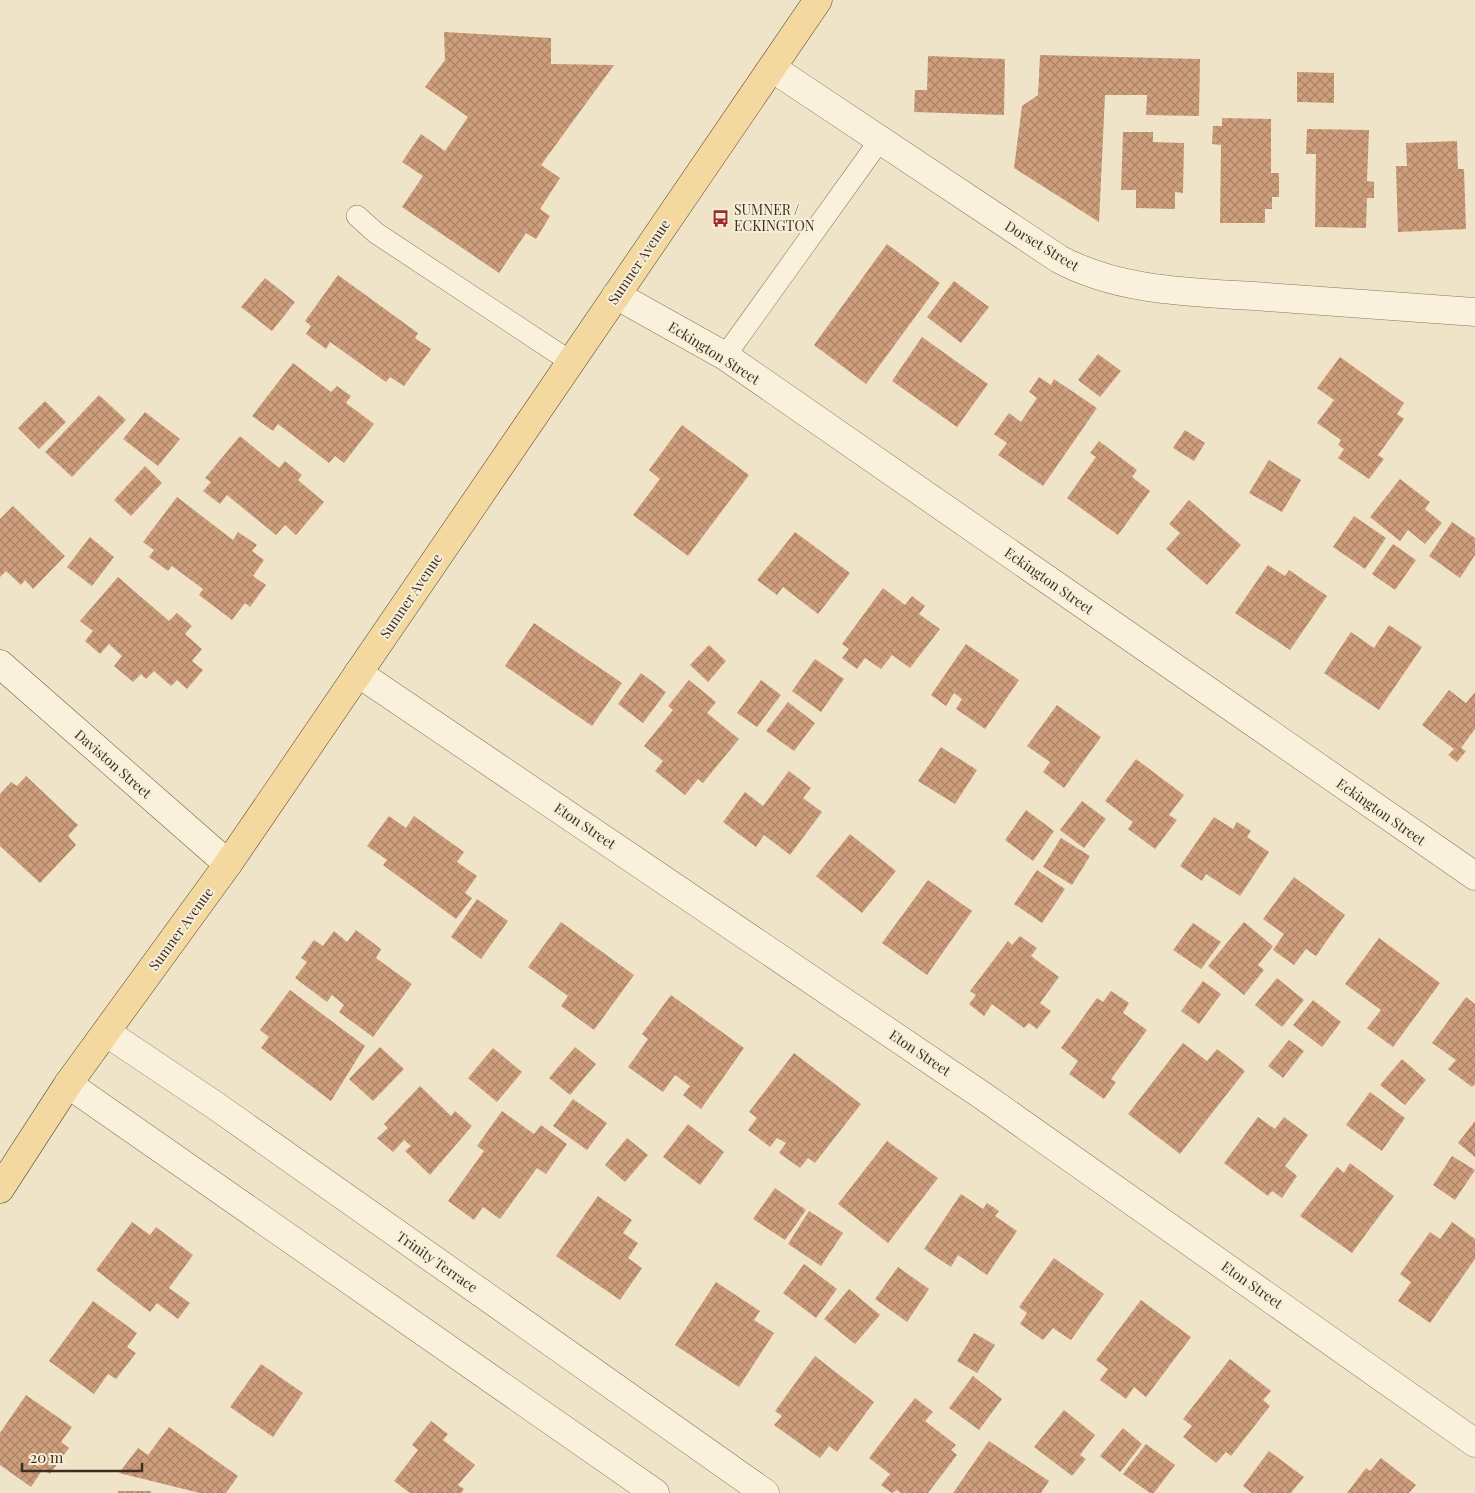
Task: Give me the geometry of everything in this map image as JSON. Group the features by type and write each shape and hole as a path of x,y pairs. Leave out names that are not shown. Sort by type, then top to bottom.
{"main road":[{"name":"Sumner Avenue","path":"0,1189 68,1084 228,864 818,0"}],"street":[{"name":"Dorset Street","path":"772,68 1059,259 1108,280 1178,290 1475,312"},
{"name":"Eckington Street","path":"616,295 725,356 1475,876"},
{"name":"Daviston Street","path":"0,664 228,864"},
{"name":"Eton Street","path":"358,673 983,1096 1475,1443"},
{"name":"Trinity Terrace","path":"107,1032 216,1106 765,1493"},
{"path":"68,1084 655,1493"}],"lane":[{"path":"725,356 880,140"},
{"path":"357,216 376,233 570,362"}],"building":[{"path":"444,32 551,38 551,64 614,65 541,165 560,178 540,209 550,216 536,239 526,233 499,273 402,207 423,176 402,162 421,134 445,151 468,117 425,87 445,60"},
{"path":"1040,55 1200,59 1199,116 1146,115 1147,95 1105,95 1099,222 1014,168 1022,106 1038,95"},
{"path":"928,56 1005,59 1004,115 914,112 915,90 927,90"},
{"path":"1297,72 1334,73 1334,103 1297,102"},
{"path":"1222,118 1271,119 1271,173 1279,173 1279,197 1272,197 1272,209 1265,209 1265,223 1220,223 1221,145 1212,144 1213,126 1222,126"},
{"path":"1307,129 1369,130 1367,181 1374,182 1374,198 1367,198 1366,228 1315,227 1316,154 1306,154"},
{"path":"1123,132 1153,132 1153,142 1184,143 1183,193 1175,192 1175,209 1136,208 1136,190 1121,190"},
{"path":"1457,141 1458,169 1464,169 1466,229 1398,232 1396,166 1407,166 1406,143"},
{"path":"887,244 940,283 866,384 814,345"},
{"path":"338,275 418,333 415,338 431,349 404,386 390,377 386,382 330,342 326,349 306,334 311,326 305,321"},
{"path":"265,278 295,302 272,331 241,307"},
{"path":"954,281 989,307 961,343 927,317"},
{"path":"922,337 988,384 957,427 892,381"},
{"path":"1098,354 1121,371 1100,397 1078,380"},
{"path":"1340,357 1404,403 1397,414 1404,419 1378,455 1384,459 1369,479 1338,458 1344,449 1338,445 1341,440 1317,423 1334,400 1317,388"},
{"path":"293,363 331,392 337,386 351,396 346,403 374,424 344,463 335,456 329,463 278,424 273,431 252,416"},
{"path":"1039,377 1051,385 1054,379 1097,408 1043,486 998,455 1007,443 994,434 1009,413 1021,422 1037,398 1029,392"},
{"path":"99,395 126,420 72,477 45,452"},
{"path":"45,401 66,422 39,449 18,428"},
{"path":"145,412 180,439 158,466 123,439"},
{"path":"682,425 749,475 688,556 633,515 660,479 649,470"},
{"path":"1185,430 1205,443 1194,461 1173,448"},
{"path":"240,436 279,468 285,461 302,475 298,480 324,502 296,535 285,525 276,535 227,495 220,504 203,491 211,482 205,478"},
{"path":"1099,441 1137,470 1132,477 1150,491 1118,535 1067,498 1096,457 1090,453"},
{"path":"1269,460 1301,480 1282,512 1249,493"},
{"path":"145,466 162,483 131,516 114,500"},
{"path":"1400,479 1430,502 1425,509 1442,523 1425,544 1408,530 1400,541 1370,517"},
{"path":"177,497 233,540 238,532 257,545 252,551 264,560 253,576 266,585 250,607 245,603 232,620 199,595 203,589 172,566 168,571 149,557 154,550 143,542"},
{"path":"1189,500 1241,545 1207,585 1166,549 1180,533 1169,524"},
{"path":"13,506 65,556 33,589 25,580 21,585 6,571 0,577 0,519"},
{"path":"1354,516 1386,538 1365,569 1333,547"},
{"path":"1452,522 1475,538 1475,555 1460,578 1429,556"},
{"path":"795,532 850,573 818,614 783,587 777,595 757,580"},
{"path":"90,537 114,557 92,586 67,567"},
{"path":"1393,544 1416,560 1395,590 1372,574"},
{"path":"1268,565 1285,576 1289,570 1327,596 1290,650 1235,613"},
{"path":"118,577 169,621 177,613 192,626 185,634 202,649 192,661 203,670 187,689 177,680 171,686 154,671 146,679 141,674 133,682 114,666 122,656 109,644 100,654 85,641 93,631 80,621"},
{"path":"883,588 905,605 912,596 925,606 919,614 940,629 910,668 892,655 881,669 865,658 857,669 842,658 849,649 842,644"},
{"path":"534,623 622,683 592,726 505,666"},
{"path":"1389,625 1422,647 1379,710 1324,673 1351,632 1374,648"},
{"path":"966,644 1019,680 985,729 956,709 962,699 954,693 946,706 931,695"},
{"path":"709,645 726,661 708,682 690,665"},
{"path":"815,659 844,679 821,712 792,691"},
{"path":"641,673 666,692 643,723 618,704"},
{"path":"689,680 716,702 707,713 739,739 703,783 698,779 685,795 655,771 663,761 644,746 673,710 668,706"},
{"path":"761,680 781,695 757,727 737,713"},
{"path":"1449,690 1466,703 1475,692 1475,729 1461,748 1466,751 1457,762 1448,755 1454,749 1422,725"},
{"path":"788,702 815,723 794,751 766,731"},
{"path":"1057,705 1101,737 1064,788 1043,772 1050,762 1027,746"},
{"path":"941,747 977,770 955,804 918,781"},
{"path":"1136,759 1184,795 1169,815 1177,820 1155,849 1128,829 1133,822 1105,801"},
{"path":"789,771 811,788 803,798 822,812 790,855 764,835 756,847 723,822 745,792 763,806"},
{"path":"26,776 78,825 68,836 76,845 40,883 0,846 0,794 11,782 17,786"},
{"path":"1082,801 1106,819 1084,848 1060,830"},
{"path":"1026,810 1054,831 1033,861 1005,840"},
{"path":"389,816 406,828 414,816 464,852 457,862 477,876 465,893 472,898 456,919 383,865 387,860 367,846"},
{"path":"1214,817 1233,829 1237,822 1251,831 1247,837 1269,852 1240,896 1206,874 1202,881 1180,866"},
{"path":"850,834 896,871 862,913 816,876"},
{"path":"1061,838 1090,856 1072,885 1043,867"},
{"path":"1037,870 1065,889 1042,923 1014,904"},
{"path":"1294,877 1345,915 1316,956 1306,949 1294,965 1273,950 1284,934 1263,919"},
{"path":"928,880 972,911 927,975 882,943"},
{"path":"477,899 508,921 481,959 451,937"},
{"path":"561,922 634,975 594,1030 561,1006 568,996 528,967"},
{"path":"1244,922 1273,946 1258,965 1264,970 1244,995 1208,966"},
{"path":"1193,923 1221,942 1201,969 1173,950"},
{"path":"356,930 381,949 376,958 412,984 373,1037 339,1012 344,1005 332,995 327,1002 295,978 307,962 301,958 314,940 323,946 334,931 347,942"},
{"path":"1020,936 1037,948 1031,956 1059,977 1040,1003 1051,1011 1037,1029 1029,1023 1024,1028 992,1004 984,1016 969,1004 976,995 970,991 1008,941 1012,945"},
{"path":"1379,938 1440,983 1393,1047 1367,1028 1381,1010 1345,984"},
{"path":"1277,978 1304,1000 1282,1027 1255,1005"},
{"path":"1203,981 1221,994 1199,1024 1181,1011"},
{"path":"290,990 365,1046 331,1101 261,1048 269,1037 260,1030"},
{"path":"1111,991 1129,1003 1123,1013 1147,1030 1111,1079 1116,1082 1104,1099 1069,1074 1078,1061 1061,1048 1097,998 1103,1002"},
{"path":"671,995 744,1048 701,1109 683,1095 690,1086 675,1075 663,1092 628,1067 648,1039 642,1034"},
{"path":"1466,997 1475,1004 1475,1084 1472,1087 1448,1069 1456,1060 1432,1043"},
{"path":"1313,1000 1341,1022 1322,1047 1293,1025"},
{"path":"1289,1040 1304,1051 1283,1078 1268,1066"},
{"path":"1183,1043 1207,1061 1217,1049 1245,1071 1180,1154 1128,1114"},
{"path":"380,1047 404,1069 373,1101 349,1079"},
{"path":"575,1047 596,1064 570,1095 549,1078"},
{"path":"493,1048 522,1072 497,1102 468,1078"},
{"path":"794,1053 861,1104 815,1163 808,1158 800,1168 779,1153 786,1143 777,1138 770,1147 748,1130 757,1118 749,1112"},
{"path":"1402,1059 1426,1080 1405,1105 1380,1085"},
{"path":"420,1086 451,1116 455,1111 472,1126 430,1175 405,1151 411,1146 404,1140 393,1152 377,1138 388,1128 384,1124"},
{"path":"1370,1092 1405,1118 1382,1151 1346,1125"},
{"path":"573,1099 607,1123 587,1150 553,1126"},
{"path":"502,1111 534,1134 541,1125 567,1144 546,1174 537,1168 500,1219 483,1207 474,1220 448,1201 484,1151 477,1146"},
{"path":"1258,1117 1275,1129 1284,1117 1308,1135 1285,1166 1297,1176 1282,1198 1272,1191 1268,1196 1224,1163"},
{"path":"1475,1121 1475,1157 1458,1143"},
{"path":"688,1124 724,1152 700,1185 663,1157"},
{"path":"627,1138 648,1155 625,1182 605,1165"},
{"path":"887,1141 938,1178 888,1243 838,1204"},
{"path":"1452,1156 1475,1170 1455,1200 1433,1185"},
{"path":"1350,1163 1394,1196 1352,1253 1300,1216 1337,1167 1344,1173"},
{"path":"775,1188 806,1210 785,1240 753,1219"},
{"path":"961,1194 983,1209 987,1203 999,1211 995,1216 1017,1231 987,1275 958,1255 951,1267 924,1249"},
{"path":"598,1196 632,1220 623,1233 638,1243 628,1258 642,1268 620,1300 556,1256"},
{"path":"809,1211 843,1233 821,1266 788,1244"},
{"path":"132,1222 150,1235 156,1227 193,1255 169,1288 190,1303 178,1319 157,1303 150,1312 96,1270"},
{"path":"1452,1222 1475,1239 1475,1259 1430,1323 1398,1301 1411,1282 1400,1274 1430,1232 1440,1239"},
{"path":"1054,1258 1104,1294 1071,1340 1053,1328 1043,1340 1020,1324 1027,1313 1019,1307"},
{"path":"804,1264 837,1289 816,1318 783,1293"},
{"path":"898,1267 929,1289 907,1322 875,1299"},
{"path":"716,1282 760,1311 754,1320 774,1333 739,1387 675,1345"},
{"path":"849,1289 880,1315 855,1344 824,1319"},
{"path":"1141,1300 1191,1337 1146,1397 1134,1387 1126,1399 1100,1380 1108,1369 1096,1360"},
{"path":"93,1301 137,1333 127,1347 136,1353 116,1379 108,1374 94,1394 49,1361"},
{"path":"974,1333 995,1345 977,1373 957,1361"},
{"path":"815,1356 874,1402 837,1452 829,1446 820,1458 774,1425 782,1416 775,1411"},
{"path":"1230,1359 1271,1391 1263,1400 1270,1406 1231,1456 1226,1452 1216,1463 1183,1437 1192,1426 1183,1419"},
{"path":"261,1364 303,1393 273,1437 230,1407"},
{"path":"973,1376 1002,1399 979,1430 949,1408"},
{"path":"26,1395 72,1427 61,1442 69,1448 50,1474 43,1469 31,1487 0,1465 0,1433"},
{"path":"915,1398 933,1412 925,1421 956,1445 951,1450 957,1455 928,1493 901,1493 897,1490 892,1493 881,1485 890,1474 869,1458"},
{"path":"1064,1410 1095,1435 1080,1455 1086,1459 1072,1476 1034,1447"},
{"path":"431,1421 448,1434 443,1440 475,1465 458,1485 464,1489 461,1493 410,1493 394,1481 418,1450 412,1445"},
{"path":"169,1427 238,1476 226,1493 200,1493 119,1473 138,1448 148,1455"},
{"path":"1123,1428 1142,1444 1120,1472 1100,1456"},
{"path":"989,1441 1049,1481 1041,1493 953,1493"},
{"path":"1146,1444 1175,1465 1154,1493 1150,1493 1123,1474"},
{"path":"1269,1451 1304,1477 1291,1493 1252,1493 1243,1486"},
{"path":"1381,1458 1416,1485 1409,1493 1347,1493 1366,1468 1370,1471"},
{"path":"118,1491 151,1491 151,1493 118,1493"}],"place":[{"name":"SUMNER / ECKINGTON","path":"720,218"}]}
